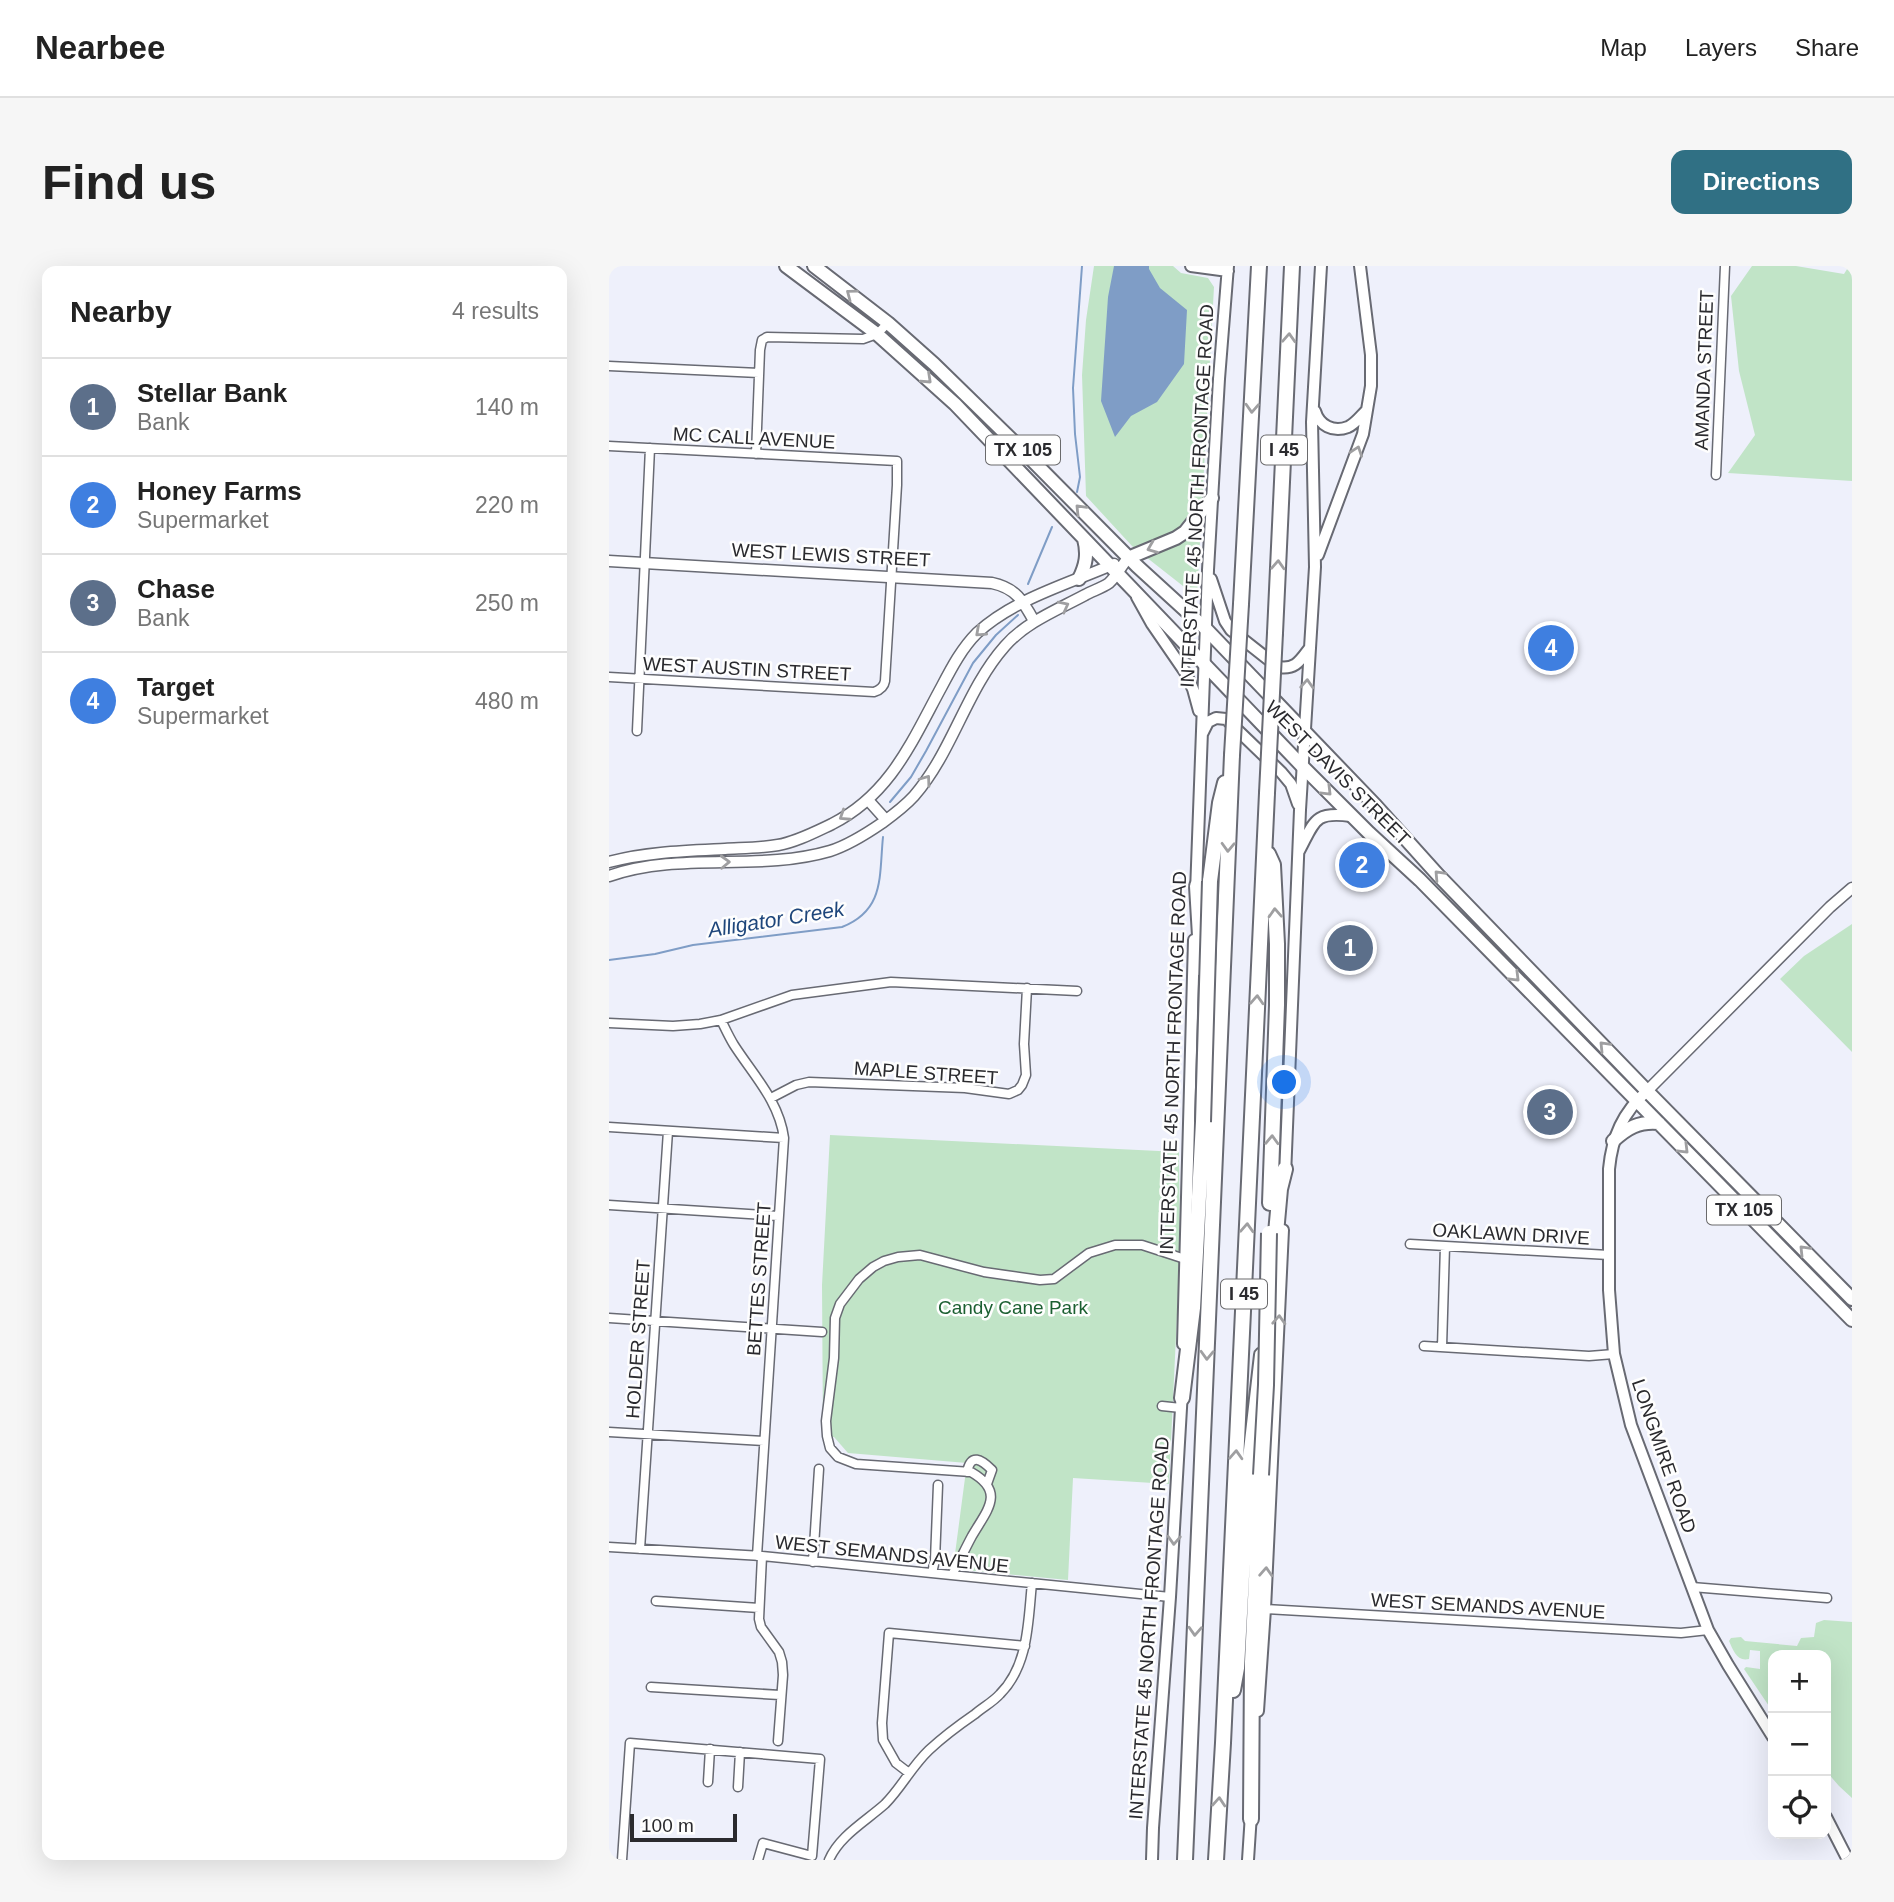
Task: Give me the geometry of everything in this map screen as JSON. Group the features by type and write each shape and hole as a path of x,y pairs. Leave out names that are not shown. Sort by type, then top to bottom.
{"highway":[{"name":"I 45","path":"1185,1860 1232,755 1259,266"},
{"name":"I 45","path":"1216,1860 1292,266"},
{"path":"1181,1403 1193,1308 1203,1122 1203,884 1232,755"},
{"path":"1251,1819 1252,1650 1266,1385 1277,1005 1273,865 1264,844"},
{"path":"1203,884 1212,1238"},
{"path":"1223,1743 1237,1668 1247,1485 1277,1238 1280,1189 1285,1169"}],"main road":[{"name":"WEST DAVIS STREET","path":"786,266 877,334 955,404 1352,816 1852,1299"},
{"name":"WEST DAVIS STREET","path":"814,266 888,323 965,393 1128,558 1206,629 1376,806 1642,1096 1659,1123 1852,1320"},
{"path":"1191,266 1228,269"},
{"path":"1248,1860 1265,1609 1302,766 1315,566 1313,404 1321,266"},
{"path":"1315,566 1363,433 1371,386 1371,355 1360,266"},
{"name":"INTERSTATE 45 NORTH FRONTAGE ROAD","path":"1152,1860 1181,1403 1185,1259 1203,884 1204,664 1219,379 1228,269"},
{"path":"1313,404 1318,420 1327,427 1338,429 1350,426 1366,411"},
{"path":"992,442 1002,447 1016,444"},
{"path":"1128,558 1185,532 1212,498"},
{"path":"1079,579 1086,559 1084,538"},
{"path":"1208,570 1225,621 1231,630 1278,667 1287,669 1297,665 1309,649"},
{"path":"1135,591 1152,624 1185,672 1193,689 1202,729"},
{"path":"1202,729 1216,718 1226,719 1291,784 1300,810"},
{"path":"1298,853 1313,825 1324,815 1352,816"},
{"name":"LONGMIRE ROAD","path":"1642,1096 1626,1114 1613,1141 1609,1169 1609,1290 1614,1354 1631,1424 1708,1630 1768,1729"},
{"path":"1613,1141 1632,1126 1659,1123"},
{"path":"1835,1303 1852,1312"},
{"path":"1831,1827 1848,1860"}],"street":[{"name":"AMANDA STREET","path":"1716,475 1725,266"},
{"path":"756,454 759,349 762,340 767,337 863,339 877,334 888,323"},
{"path":"609,366 759,373"},
{"name":"MC CALL AVENUE","path":"609,446 897,461 890,576"},
{"path":"638,731 650,448"},
{"path":"1113,569 1110,582 1034,621 1007,643 991,663 930,777 912,799 867,833 832,850 794,858 639,867 614,874 612,861 654,853 778,845 802,838 833,823 868,800 887,781 904,758 957,659 966,646 989,624 1024,602 1079,579 1113,569 1128,558"},
{"name":"WEST LEWIS STREET","path":"609,561 992,583 1009,588 1024,602"},
{"name":"WEST AUSTIN STREET","path":"609,677 874,692 885,685 890,576"},
{"path":"1024,602 1034,621"},
{"path":"868,800 886,820"},
{"path":"789,842 794,858"},
{"path":"688,851 688,863"},
{"path":"1642,1096 1852,888"},
{"path":"609,1023 673,1026 700,1024 720,1020 792,995 891,982 1077,991"},
{"name":"MAPLE STREET","path":"771,1098 796,1085 809,1082 965,1088 1009,1094 1018,1090 1026,1075 1024,1044 1027,988"},
{"name":"BETTES STREET","path":"720,1020 732,1043 771,1098 779,1114 784,1138 759,1556 761,1627 779,1652 782,1662 778,1741"},
{"path":"609,1128 784,1138"},
{"name":"HOLDER STREET","path":"641,1549 668,1131"},
{"path":"609,1205 778,1216"},
{"name":"OAKLAWN DRIVE","path":"1410,1244 1609,1255"},
{"path":"952,1576 989,1508 991,1493 983,1479 971,1472 856,1464 838,1457 830,1448 826,1421 834,1358 835,1318 840,1304 859,1279 873,1267 898,1256 920,1255 984,1272 1040,1280 1054,1279 1089,1253 1115,1245 1142,1245 1185,1259"},
{"path":"1442,1347 1445,1246"},
{"path":"609,1318 822,1332"},
{"path":"1424,1346 1589,1356 1614,1354"},
{"path":"1162,1406 1181,1403"},
{"path":"609,1432 764,1441"},
{"path":"967,1472 972,1460 977,1459 986,1464 992,1470 987,1484"},
{"path":"813,1562 819,1469"},
{"path":"932,1573 935,1560 938,1485"},
{"name":"WEST SEMANDS AVENUE","path":"609,1547 759,1556 1170,1597"},
{"path":"829,1860 842,1840 888,1801 927,1752 999,1696 1007,1686 1019,1665 1025,1646 1032,1583"},
{"path":"1692,1587 1827,1598"},
{"path":"656,1601 759,1608"},
{"name":"WEST SEMANDS AVENUE","path":"1265,1609 1681,1633 1708,1630"},
{"path":"909,1773 895,1763 883,1740 888,1633 1025,1646"},
{"path":"651,1687 780,1695"},
{"path":"622,1860 631,1743 820,1759 812,1856 762,1843 758,1860"},
{"path":"708,1782 709,1749"},
{"path":"738,1787 740,1752"}],"green space":[{"path":"1094,266 1173,266 1181,273 1208,278 1214,287 1197,597 1132,546 1086,496 1082,375"},
{"path":"1752,266 1796,266 1844,274 1849,266 1852,266 1852,481 1728,473 1755,435 1739,371 1731,296"},
{"path":"1852,924 1852,1052 1780,979 1804,956"},
{"name":"Candy Cane Park","path":"830,1135 1179,1152 1180,1251 1169,1484 1073,1478 1068,1580 953,1569 967,1463 848,1453 834,1437 823,1437 822,1285"},
{"path":"1824,1620 1852,1622 1852,1798 1831,1777 1831,1650 1768,1650 1768,1705 1744,1669 1760,1669 1760,1651 1750,1650 1749,1659 1741,1659 1729,1641 1731,1638 1741,1637 1745,1641 1797,1646 1801,1638 1814,1637 1816,1623"}],"water":[{"path":"1114,266 1149,266 1160,288 1187,310 1184,364 1157,402 1131,416 1115,437 1101,401 1108,297"}],"waterway":[{"name":"Alligator Creek","path":"1077,492 1080,477 1073,388 1082,266"},
{"name":"Alligator Creek","path":"1028,584 1052,527"},
{"name":"Alligator Creek","path":"890,802 911,777 973,663 996,635 1018,615"},
{"name":"Alligator Creek","path":"609,960 655,954 693,945 842,927 856,920 873,901 880,878 883,837"}],"place":[{"name":"Target","path":"1551,648"},
{"name":"Honey Farms","path":"1362,865"},
{"name":"Stellar Bank","path":"1350,948"},
{"name":"Chase","path":"1550,1112"}]}
